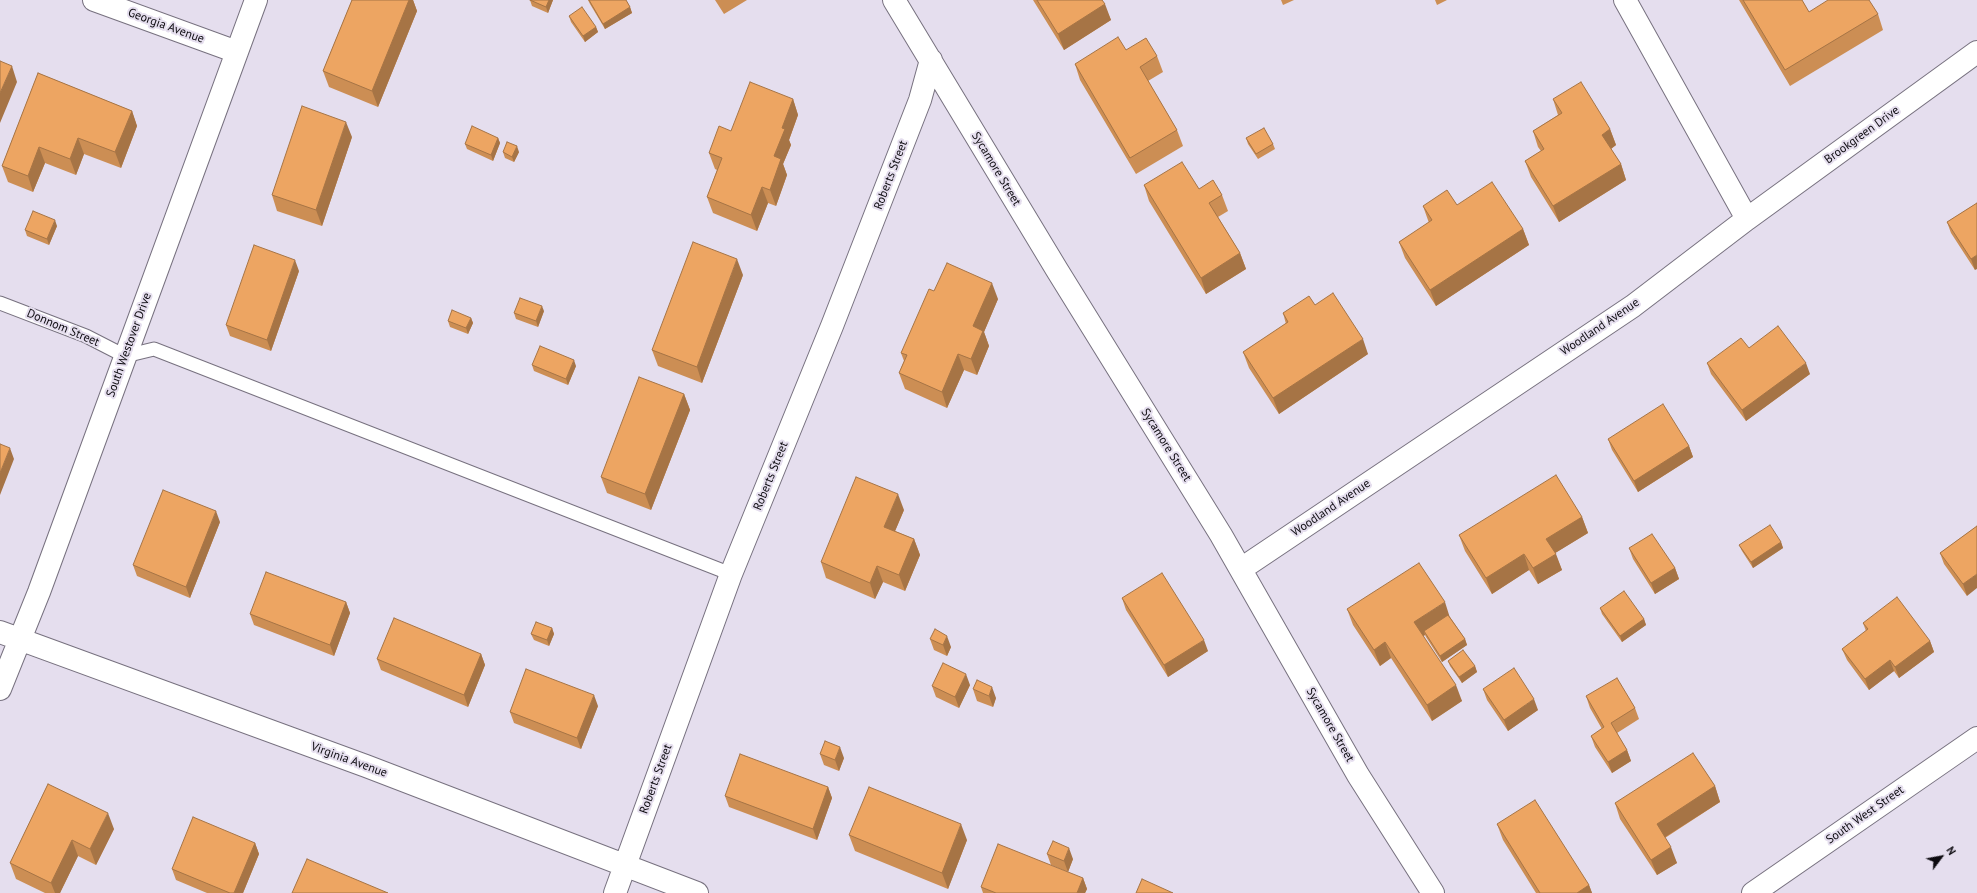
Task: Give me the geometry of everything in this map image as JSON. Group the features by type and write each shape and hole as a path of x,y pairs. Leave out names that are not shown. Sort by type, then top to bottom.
{"street":[{"name":"Georgia Avenue","path":"94,0 237,52"},
{"name":"South Westover Drive","path":"0,689 10,636 39,592 256,0"},
{"name":"Sycamore Street","path":"894,0 1241,569 1358,774 1433,893"},
{"path":"1625,0 1747,219"},
{"name":"Brookgreen Drive","path":"1747,219 1977,52"},
{"name":"Roberts Street","path":"615,893 730,574 840,304 920,100 931,60"},
{"name":"Woodland Avenue","path":"1241,569 1632,306 1747,219"},
{"name":"Virginia Avenue","path":"10,636 366,766 696,893"},
{"name":"South West Street","path":"1753,893 1977,738"}],"lane":[{"name":"Donnom Street","path":"0,303 86,336 125,356"},
{"path":"125,356 154,349 730,574"}],"building":[{"path":"352,0 409,0 372,91 323,71"},
{"path":"530,0 549,0 546,7"},
{"path":"589,0 626,0 630,7 603,24"},
{"path":"1037,0 1102,0 1105,4 1058,34"},
{"path":"1743,0 1802,0 1809,12 1828,0 1869,0 1878,14 1785,70"},
{"path":"582,7 596,27 583,36 569,16"},
{"path":"1118,37 1126,50 1146,38 1157,56 1140,67 1177,130 1130,158 1075,64"},
{"path":"0,61 12,66 0,93"},
{"path":"38,73 132,111 115,152 78,138 70,159 39,147 28,176 2,166"},
{"path":"750,82 793,99 782,128 785,129 774,156 781,159 770,190 762,187 751,215 707,197 722,158 709,153 719,126 731,131"},
{"path":"1581,82 1610,129 1602,135 1621,164 1553,206 1525,161 1544,149 1533,131 1562,113 1553,99"},
{"path":"302,106 346,122 316,210 272,195"},
{"path":"472,126 498,138 491,155 465,144"},
{"path":"1264,128 1273,144 1256,154 1246,138"},
{"path":"507,142 517,146 512,157 503,152"},
{"path":"1182,162 1199,189 1213,180 1222,195 1209,203 1240,253 1201,278 1144,185"},
{"path":"1492,182 1523,229 1430,290 1399,242 1432,220 1423,206 1447,190 1457,205"},
{"path":"1977,203 1977,255 1971,259 1947,222"},
{"path":"33,211 55,220 47,239 25,230"},
{"path":"693,242 737,259 697,367 652,350"},
{"path":"254,245 295,260 267,340 226,325"},
{"path":"947,263 992,283 973,326 983,331 971,359 958,354 942,392 899,373 907,355 901,353 929,289 934,291"},
{"path":"1333,293 1363,339 1273,398 1243,352 1288,322 1283,313 1309,296 1315,305"},
{"path":"520,298 542,306 536,321 514,313"},
{"path":"452,310 471,318 466,328 448,321"},
{"path":"1778,326 1806,363 1742,410 1707,363 1741,338 1749,348"},
{"path":"540,346 574,360 566,379 532,365"},
{"path":"639,377 684,394 645,494 601,477"},
{"path":"1663,404 1689,446 1634,481 1608,439"},
{"path":"0,444 10,448 0,473"},
{"path":"1556,475 1582,517 1546,539 1556,554 1533,568 1524,554 1486,578 1459,535"},
{"path":"856,477 898,494 884,527 914,539 899,575 877,566 870,583 821,562"},
{"path":"163,490 216,511 186,587 133,565"},
{"path":"1770,525 1781,542 1751,562 1739,545"},
{"path":"1977,526 1977,574 1963,584 1940,553"},
{"path":"1652,534 1675,568 1651,583 1629,548"},
{"path":"1419,563 1445,602 1414,622 1456,685 1427,705 1385,642 1374,650 1347,609"},
{"path":"266,572 346,602 330,645 250,614"},
{"path":"1162,573 1204,640 1164,665 1122,598"},
{"path":"1624,591 1644,619 1620,636 1600,608"},
{"path":"1897,597 1930,641 1895,667 1890,660 1865,679 1842,649 1868,629 1863,623"},
{"path":"1448,615 1465,639 1440,656 1424,631"},
{"path":"394,618 481,654 464,695 377,659"},
{"path":"536,622 552,628 547,640 531,634"},
{"path":"935,629 947,636 943,645 930,639"},
{"path":"1463,650 1475,666 1459,677 1448,661"},
{"path":"943,663 966,674 955,697 932,686"},
{"path":"1514,668 1534,699 1504,720 1483,689"},
{"path":"526,669 594,695 577,738 510,712"},
{"path":"1617,678 1635,708 1611,723 1627,750 1608,762 1591,736 1604,727 1586,696"},
{"path":"977,680 992,687 989,696 973,689"},
{"path":"825,741 840,747 835,760 820,754"},
{"path":"1693,753 1715,786 1657,824 1671,847 1651,860 1615,803"},
{"path":"740,754 828,787 813,829 725,796"},
{"path":"48,784 108,813 90,849 72,840 51,883 10,863"},
{"path":"869,787 961,824 942,873 849,835"},
{"path":"1535,800 1589,885 1577,893 1540,893 1497,824"},
{"path":"193,817 255,843 234,893 230,893 172,869"},
{"path":"1053,841 1069,848 1064,861 1047,854"},
{"path":"998,844 1083,878 1077,893 996,893 981,887"},
{"path":"307,859 388,893 292,893"},
{"path":"1142,879 1173,893 1136,893"}]}
